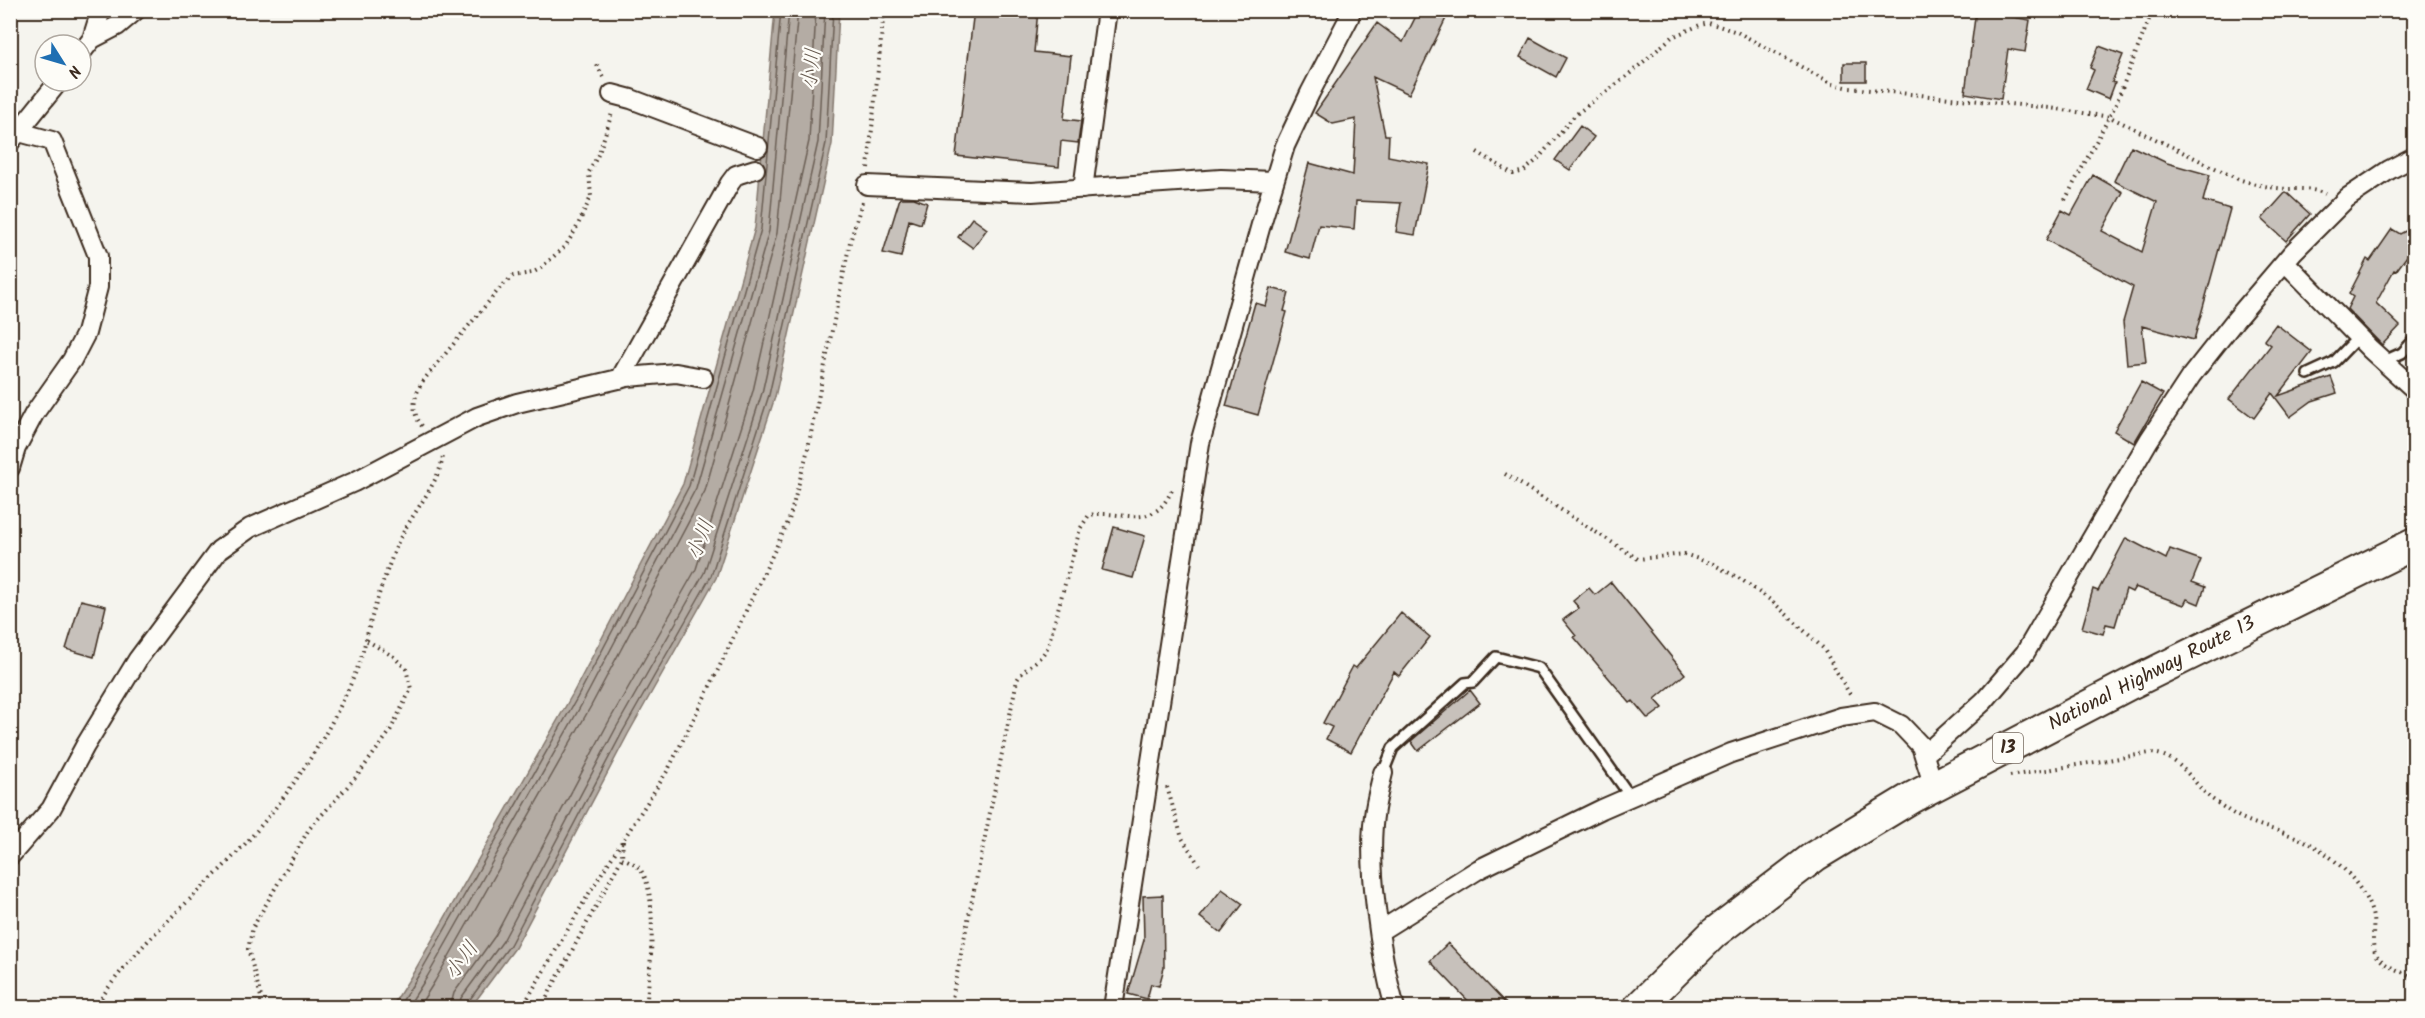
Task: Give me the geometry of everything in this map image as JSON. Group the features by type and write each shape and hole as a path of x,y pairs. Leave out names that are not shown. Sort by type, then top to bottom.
{"highway":[{"name":"National Highway Route 13","path":"1638,1008 1714,933 1815,856 1934,787 2128,685 2415,544"}],"street":[{"path":"92,33 102,10"},
{"path":"93,42 136,10"},
{"path":"1083,189 1107,10"},
{"path":"1113,1008 1200,443 1285,146 1351,10"},
{"path":"15,137 50,93"},
{"path":"612,94 758,147"},
{"path":"10,468 16,448 34,414 72,360 81,342 98,287 98,256 52,141 15,137"},
{"path":"1924,755 1984,701 2025,653 2149,440 2191,376 2285,262 2341,204 2389,170 2415,157"},
{"path":"620,379 730,183 736,175 755,169"},
{"path":"867,185 1032,192 1221,179 1274,181"},
{"path":"2285,262 2358,337 2415,389"},
{"path":"10,856 51,809 84,746 138,659 219,550 250,528 354,482 477,417 517,403 620,379 676,373 703,378"},
{"path":"1380,932 1479,869 1630,796 1731,753 1841,717 1875,712 1901,725 1921,746 1934,787"},
{"path":"1383,773 1374,810 1372,853 1380,932 1395,1008"}],"lane":[{"path":"2308,374 2334,362 2358,337"},
{"path":"2384,361 2402,353 2415,340"},
{"path":"1383,773 1393,748 1464,682 1473,682 1496,657 1539,668 1630,796"}],"path":[{"path":"522,1008 623,837 668,770 789,520 807,453 850,242 867,185 884,10"},
{"path":"2065,200 2110,117 2150,17"},
{"path":"1477,152 1513,174 1524,171 1537,160 1575,115 1626,77 1672,37 1688,28 1709,23 1737,32 1833,84 1850,88 2050,108 2110,117 2238,179 2284,189 2317,190 2341,204"},
{"path":"95,1008 117,976 137,954 246,843 291,785 318,744 347,691 397,545 443,462 444,449 416,418 415,395 422,382 500,288 513,276 532,273 541,268 566,245 575,231 591,196 589,172 612,114 612,94 597,65"},
{"path":"1505,474 1638,559 1684,554 1713,564 1742,580 1773,602 1823,648 1862,714"},
{"path":"950,1008 1017,680 1025,669 1038,661 1048,646 1080,529 1089,515 1150,515 1164,507 1173,488"},
{"path":"261,1008 261,997 248,949 253,927 309,829 357,776 389,733 411,688 406,669 394,657 366,640"},
{"path":"1973,766 1981,772 2014,776 2161,753 2181,767 2207,795 2232,812 2252,824 2307,842 2345,870 2364,894 2371,909 2373,945 2376,955 2382,961 2415,978"},
{"path":"1152,760 1166,783 1182,838 1199,866"},
{"path":"541,1008 622,858 623,837"},
{"path":"622,858 639,868 650,895 652,942 646,1008"}],"water":[{"name":"小川","path":"775,11 839,11 832,144 775,397 716,578 628,734 515,948 471,1007 391,1008 572,695 683,484 755,228"}],"building":[{"path":"974,10 1038,10 1034,52 1071,56 1064,119 1081,121 1078,143 1061,141 1059,167 956,156"},
{"path":"1419,10 1450,10 1409,94 1373,77 1385,135 1389,135 1388,156 1429,164 1415,235 1396,232 1401,203 1356,201 1354,229 1319,225 1310,259 1285,252 1309,163 1353,175 1356,119 1333,124 1315,113 1377,23 1403,42"},
{"path":"1976,10 2013,10 2012,17 2030,20 2025,52 2008,49 2001,99 1965,93"},
{"path":"1530,38 1566,58 1556,77 1520,57"},
{"path":"2099,46 2123,55 2112,82 2115,83 2109,99 2086,89 2094,70 2090,68"},
{"path":"1844,63 1866,63 1866,81 1844,81"},
{"path":"1580,126 1594,137 1570,170 1555,160"},
{"path":"2131,146 2167,163 2210,175 2203,201 2230,209 2194,340 2142,326 2146,362 2127,364 2123,322 2133,287 2046,240 2062,210 2071,215 2093,175 2123,192 2102,231 2142,252 2157,202 2114,181"},
{"path":"2286,192 2310,214 2286,241 2262,219"},
{"path":"900,198 914,198 927,203 921,224 909,220 901,257 883,253"},
{"path":"972,218 987,229 973,248 958,237"},
{"path":"2415,226 2415,245 2396,271 2394,270 2376,303 2400,326 2382,345 2347,309 2353,297 2349,294 2367,259 2370,261 2392,229 2400,234"},
{"path":"1271,288 1289,293 1284,311 1287,312 1258,415 1226,406 1255,303 1266,306"},
{"path":"2276,324 2312,352 2278,396 2331,377 2337,393 2312,401 2290,417 2272,393 2254,418 2229,399 2271,345 2264,340"},
{"path":"2141,382 2163,394 2134,443 2114,431"},
{"path":"1114,527 1145,536 1133,578 1102,570"},
{"path":"2126,538 2166,559 2170,549 2201,560 2192,582 2205,587 2199,604 2187,599 2184,605 2135,587 2132,592 2126,589 2115,626 2106,624 2103,634 2082,628 2093,589 2098,591"},
{"path":"1611,582 1685,674 1655,699 1663,708 1648,719 1633,701 1630,703 1574,637 1576,636 1563,620 1579,608 1573,601 1589,588 1595,595"},
{"path":"81,600 106,606 94,657 66,649"},
{"path":"1401,613 1430,637 1399,676 1394,672 1351,752 1326,739 1332,727 1323,723 1353,666 1356,668"},
{"path":"1470,690 1480,703 1418,751 1411,741"},
{"path":"1222,889 1243,904 1221,933 1200,917"},
{"path":"1163,895 1164,968 1159,986 1151,984 1147,999 1128,994 1144,940 1143,896"},
{"path":"1448,943 1510,1008 1475,1008 1430,961"}]}
